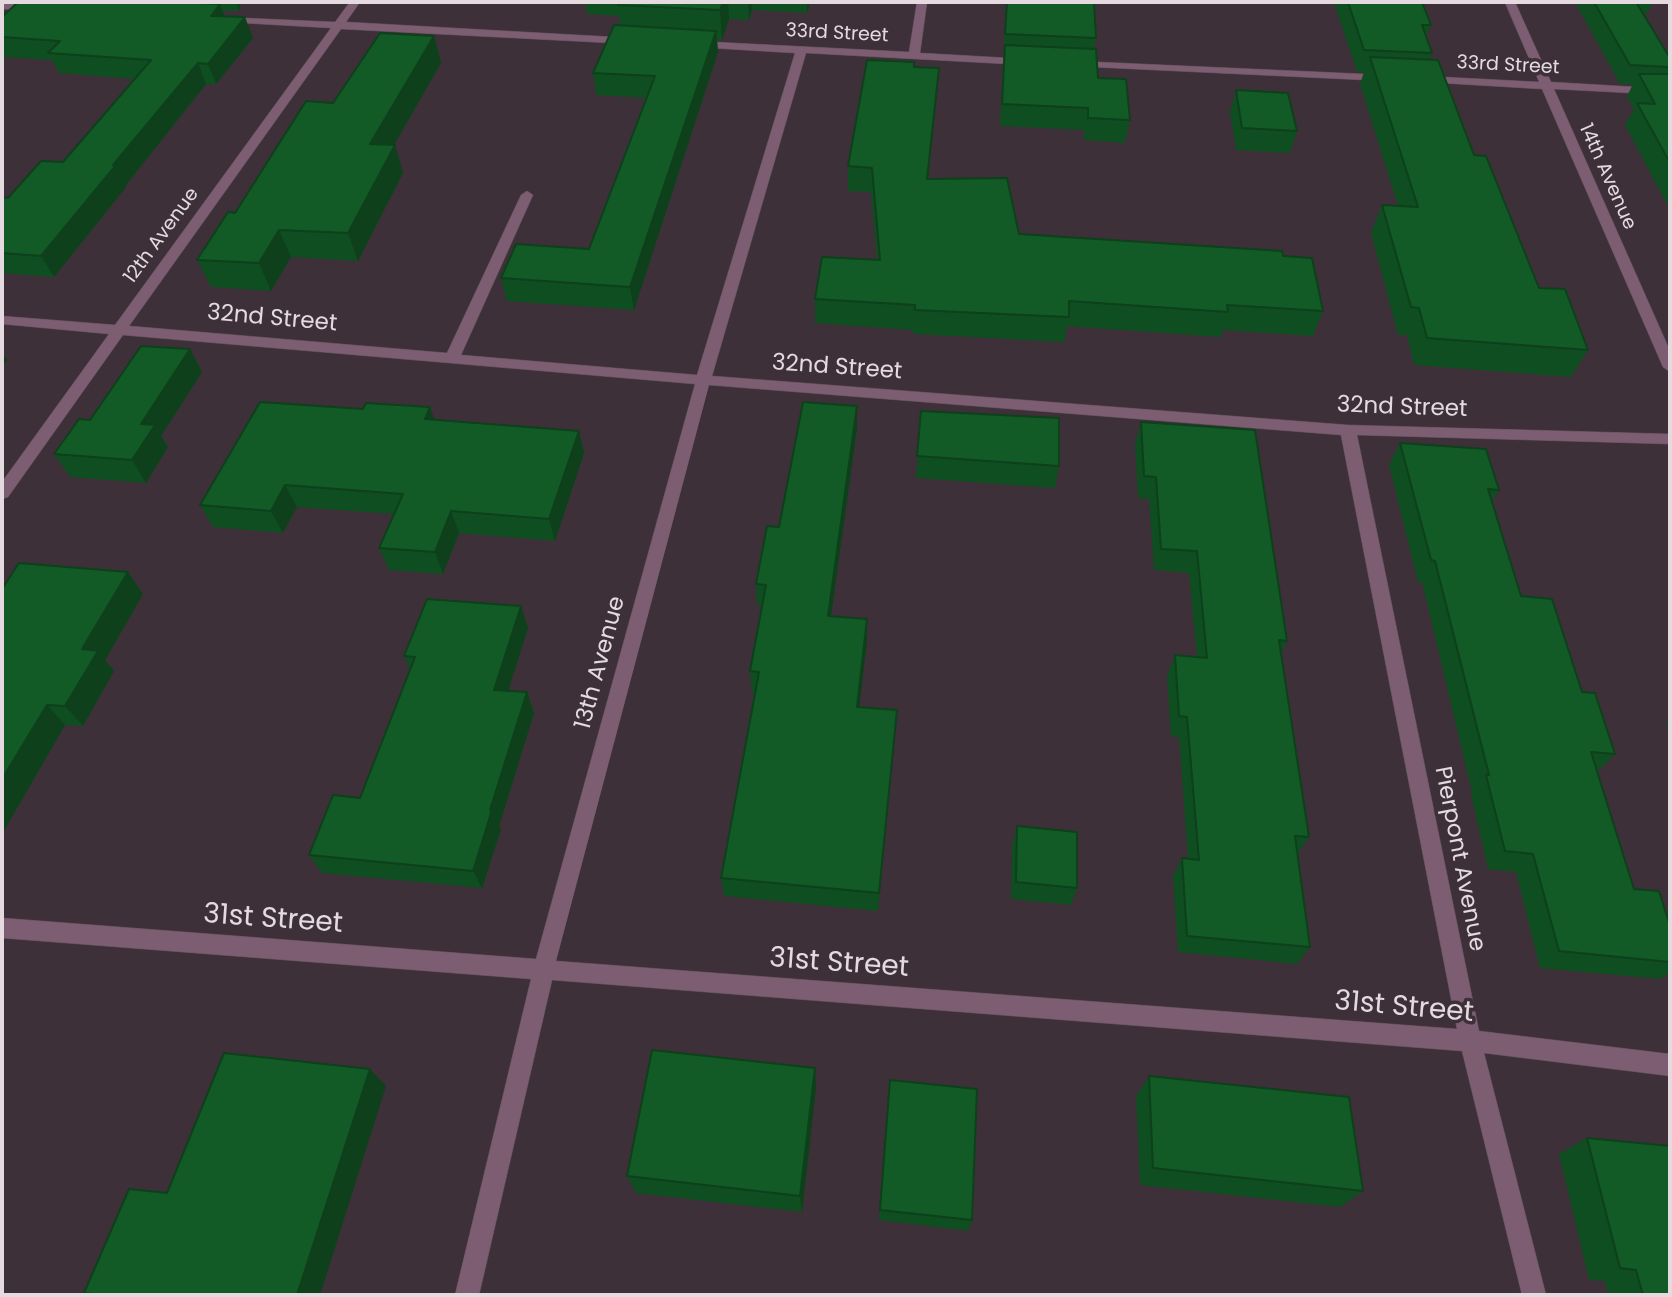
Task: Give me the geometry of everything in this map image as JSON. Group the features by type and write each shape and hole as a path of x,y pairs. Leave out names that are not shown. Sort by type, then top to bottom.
{"street":[{"name":"12th Avenue","path":"2,493 355,2"},
{"path":"914,57 922,2"},
{"name":"14th Avenue","path":"1510,2 1670,367"},
{"path":"2,6 55,9"},
{"path":"216,19 638,41"},
{"name":"33rd Street","path":"679,43 1038,62"},
{"name":"13th Avenue","path":"467,1295 544,968 703,380 802,49"},
{"path":"1065,63 1394,78"},
{"name":"33rd Street","path":"1408,79 1670,92"},
{"path":"452,358 527,195"},
{"name":"32nd Street","path":"2,320 703,380 1348,430 1670,439"},
{"name":"Pierpont Avenue","path":"1348,430 1470,1041 1534,1295"},
{"name":"31st Street","path":"2,928 1470,1041 1670,1065"}],"building":[{"path":"18,2 220,4 211,16 245,17 208,64 198,63 41,256 2,253 2,197 8,198 41,161 63,162 151,60 48,53 60,41 2,37 2,17"},
{"path":"619,2 723,2 720,10 618,5"},
{"path":"1007,2 1094,2 1096,38 1005,34"},
{"path":"1348,2 1422,2 1431,25 1422,25 1432,53 1364,50"},
{"path":"1594,2 1636,2 1670,58 1670,67 1630,65"},
{"path":"614,25 716,31 630,287 501,278 516,244 589,249 655,76 593,73"},
{"path":"380,33 434,36 370,144 395,145 348,233 279,230 259,263 197,260 228,212 235,213 306,101 333,103"},
{"path":"1005,45 1096,49 1098,78 1126,79 1130,120 1088,118 1088,108 1002,104"},
{"path":"1370,57 1438,60 1474,155 1486,156 1539,288 1565,289 1588,350 1427,338 1419,308 1411,307 1382,205 1418,207"},
{"path":"867,60 914,62 914,67 939,68 927,179 1007,178 1019,234 1282,251 1283,256 1312,258 1323,311 1227,305 1228,312 1069,301 1069,317 915,310 915,305 815,299 822,257 880,260 872,168 848,166"},
{"path":"1639,74 1670,74 1670,163 1637,103 1655,104"},
{"path":"1236,90 1288,93 1297,131 1242,128"},
{"path":"141,346 190,349 141,424 155,425 132,460 54,454 79,419 90,420"},
{"path":"260,402 363,409 366,403 430,407 425,419 579,431 549,519 451,511 435,552 379,548 403,494 285,485 271,511 200,505"},
{"path":"803,402 857,406 828,616 867,619 857,707 897,710 879,893 721,878 759,672 750,671 766,585 756,584 767,526 779,527"},
{"path":"921,411 1059,418 1059,466 917,456"},
{"path":"1141,422 1255,430 1287,641 1279,640 1309,837 1295,836 1310,947 1187,936 1182,858 1199,860 1187,717 1179,716 1175,655 1207,658 1197,551 1161,549 1156,477 1144,476"},
{"path":"1400,443 1486,449 1499,490 1488,489 1521,596 1552,599 1582,692 1595,693 1615,754 1591,752 1634,889 1659,891 1670,926 1670,962 1559,951 1533,854 1505,851 1486,775 1489,775 1435,561 1431,560"},
{"path":"19,563 128,572 82,649 98,651 65,706 47,705 2,779 2,589"},
{"path":"427,599 521,606 494,690 527,692 473,871 309,855 333,795 360,798 415,657 404,656"},
{"path":"1017,826 1077,832 1077,888 1016,882"},
{"path":"652,1050 815,1068 800,1196 627,1176"},
{"path":"224,1053 370,1069 297,1295 84,1293 129,1189 167,1193"},
{"path":"1149,1076 1349,1097 1363,1191 1153,1168"},
{"path":"890,1080 977,1089 972,1220 880,1210"},
{"path":"1587,1138 1670,1146 1670,1295 1643,1295 1636,1270 1620,1268"}]}
